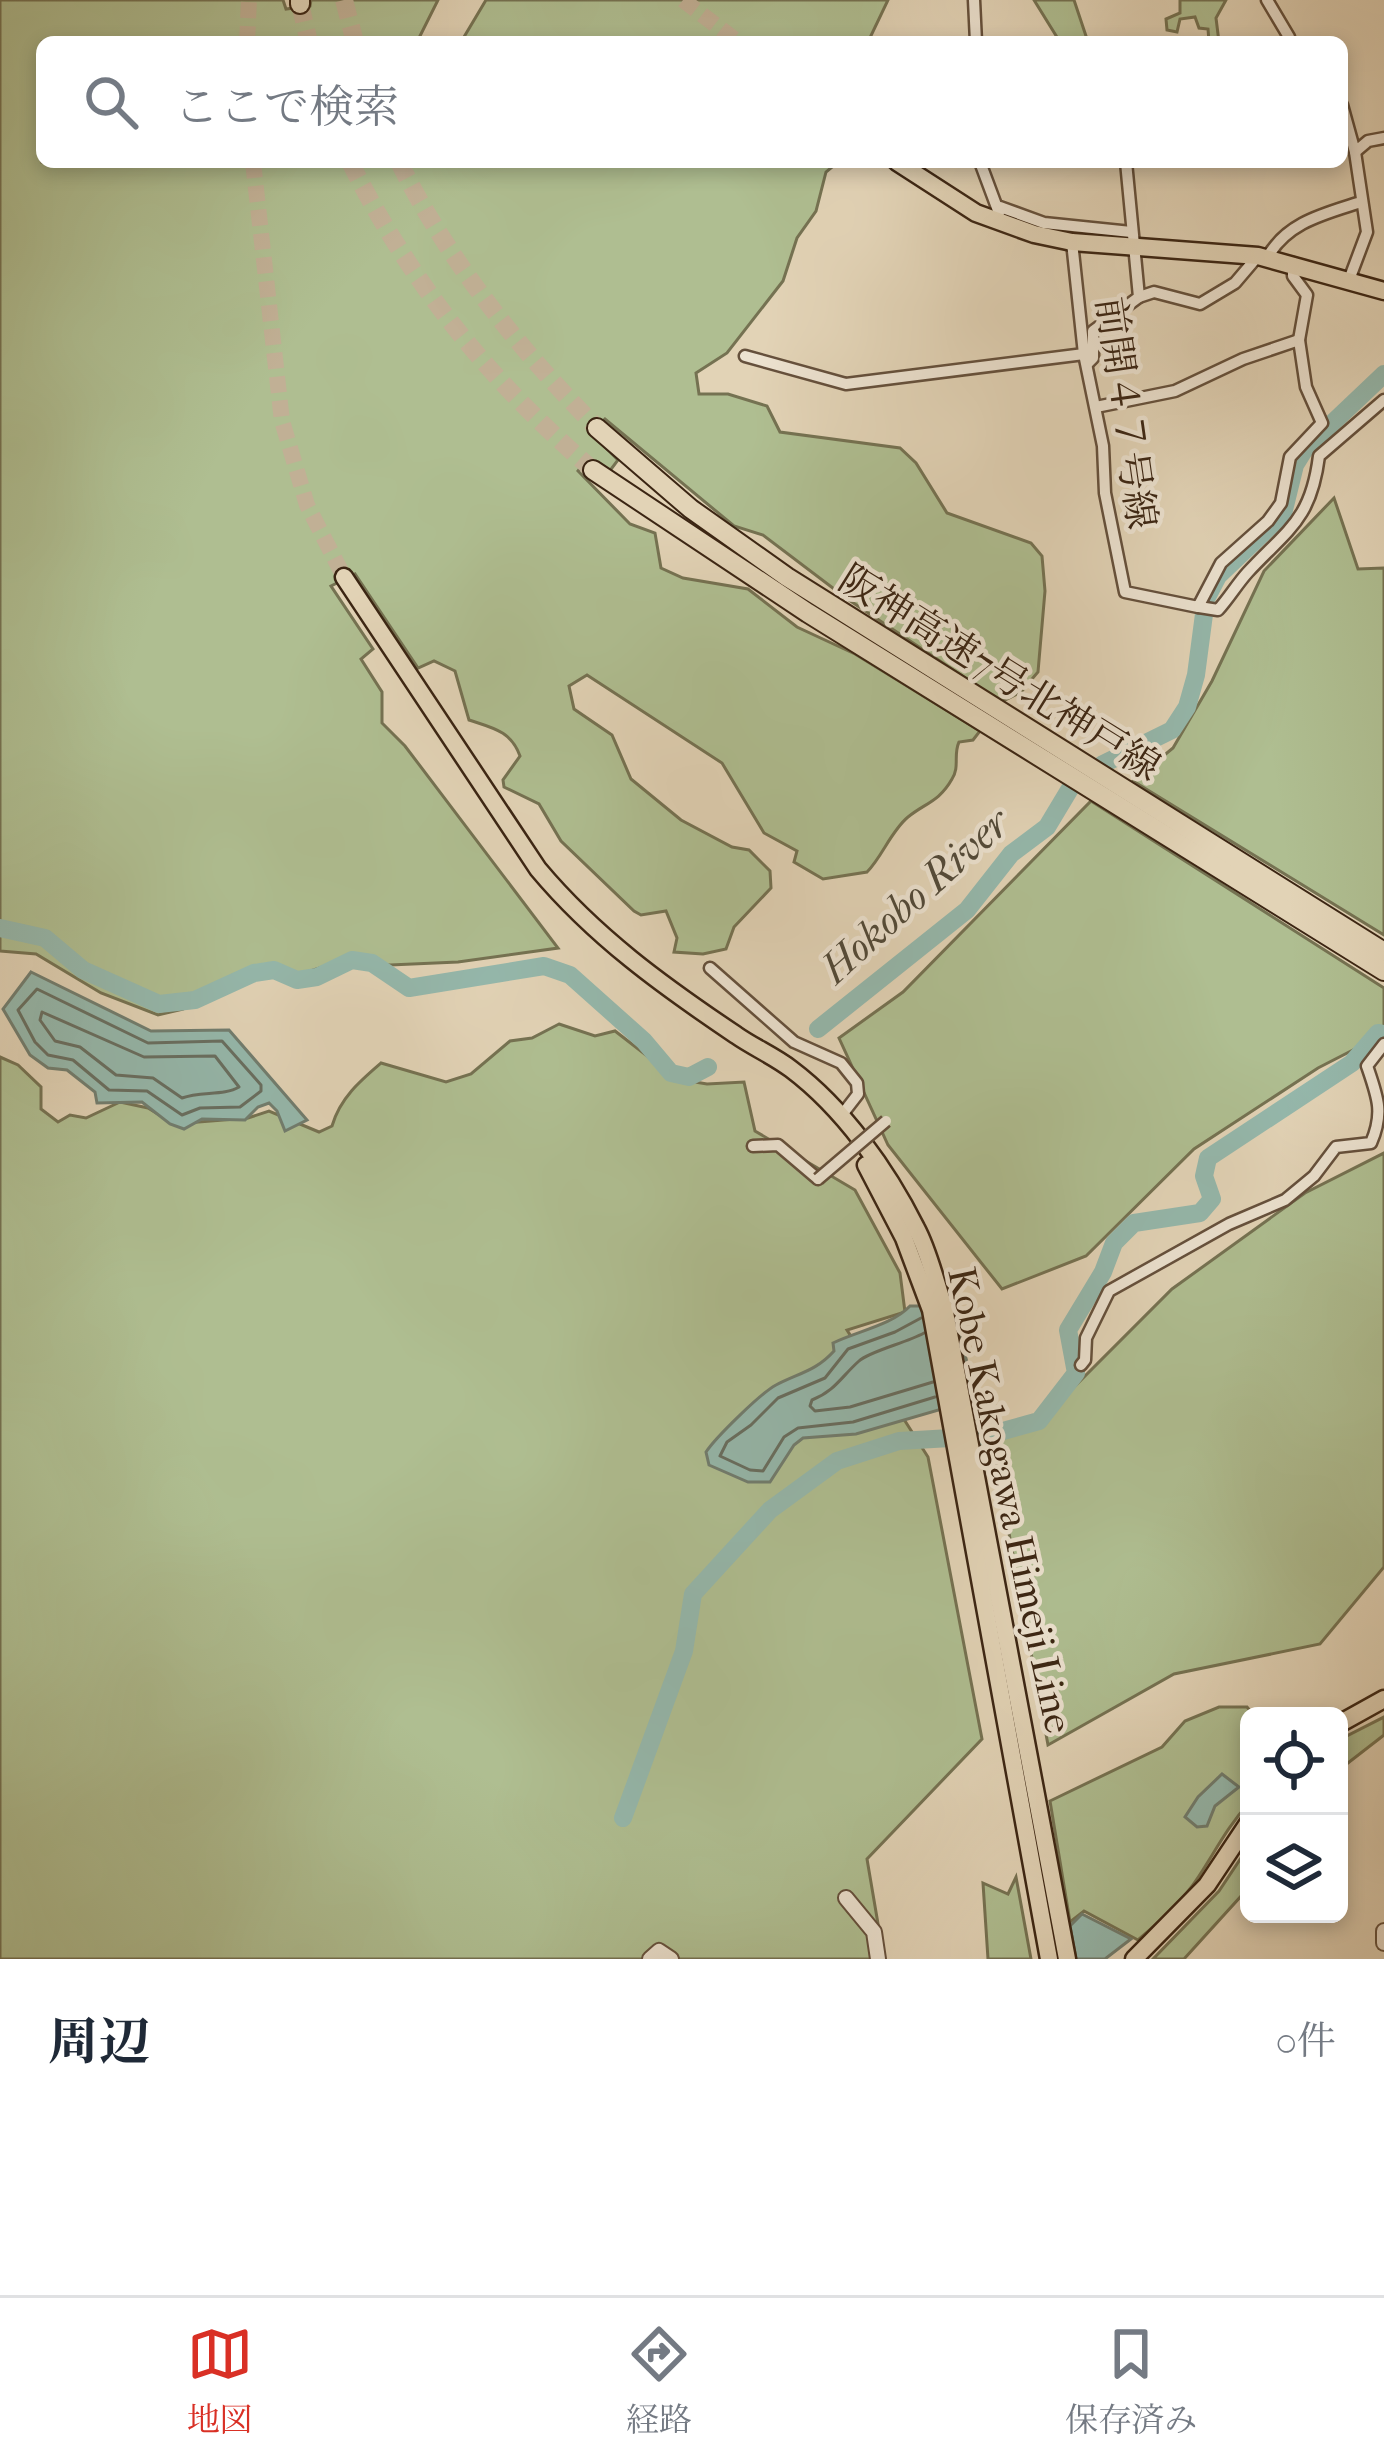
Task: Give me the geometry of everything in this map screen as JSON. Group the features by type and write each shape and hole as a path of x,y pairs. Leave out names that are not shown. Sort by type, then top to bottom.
{"highway":[{"name":"阪神高速7号北神戸線","path":"597,428 716,527 930,678 1370,950 1384,971"},
{"name":"阪神高速7号北神戸線","path":"593,470 808,614 930,678"}],"main road":[{"path":"905,168 930,186 1072,242 1132,238 1262,257 1384,291"},
{"name":"Kobe Kakogawa Himeji Line","path":"344,577 538,869 569,906 613,947 791,1068 841,1116 919,1232 929,1286"},
{"name":"Kobe Kakogawa Himeji Line","path":"754,1047 832,1120 868,1167 944,1307 1049,1959"},
{"name":"Kobe Kakogawa Himeji Line","path":"969,1473 1067,1959"},
{"path":"1348,1719 1384,1700"},
{"path":"1134,1959 1207,1885 1240,1836"}],"street":[{"path":"974,0 976,36"},
{"path":"1267,0 1286,36"},
{"path":"1348,127 1367,232 1348,280"},
{"path":"1355,152 1368,141 1384,138"},
{"path":"982,168 999,214 1132,238"},
{"path":"1126,168 1138,297"},
{"path":"745,356 846,384 1094,358 1093,331 1138,297 1154,292 1200,304 1234,283 1298,225 1361,202"},
{"name":"前開４７号線","path":"1072,242 1086,359 1103,446 1105,493 1125,592 1198,607 1221,562 1268,521 1281,503 1290,457 1322,423 1306,387 1299,340"},
{"path":"1096,407 1175,391 1243,359 1299,340 1306,295 1293,277 1293,263"},
{"path":"1206,609 1218,610 1252,567 1282,541 1315,489 1319,456 1384,400"},
{"path":"710,968 794,1042 852,1074 858,1094 841,1116"},
{"path":"1081,1365 1086,1338 1109,1292 1229,1224 1285,1200 1314,1176 1336,1147 1371,1143 1384,1128 1380,1096 1367,1066 1384,1044"},
{"path":"753,1146 778,1145 818,1179 886,1121"},
{"path":"846,1898 874,1932 878,1959"},
{"path":"1384,1931 1384,1943"},
{"path":"650,1959 659,1951 671,1959"}],"green space":[{"path":"0,0 283,0 286,9 310,6 311,0 438,0 420,36 36,36 36,168 831,168 816,211 797,238 783,281 727,353 696,373 699,394 728,394 767,406 780,432 900,448 916,463 947,513 1031,543 1042,556 1045,591 1038,672 1021,692 1001,702 846,598 763,535 734,526 605,419 591,433 618,460 609,472 588,458 578,471 630,524 655,533 661,568 683,578 748,589 797,627 855,654 980,731 973,740 959,742 956,770 947,787 902,823 867,872 823,879 794,862 797,851 764,833 722,763 587,675 569,686 574,709 612,735 631,779 681,820 732,847 749,850 770,871 771,888 734,927 726,949 703,954 674,952 677,938 666,911 641,915 634,911 561,841 539,804 504,787 503,780 520,756 512,741 469,720 455,671 434,661 418,668 355,574 331,586 373,649 361,659 382,692 382,723 405,746 558,948 458,962 341,961 298,975 252,976 183,1009 158,1015 101,993 36,954 0,951"},
{"path":"486,0 888,0 871,36 465,36"},
{"path":"1034,0 1074,0 1086,36 1056,36"},
{"path":"1180,0 1226,0 1216,18 1218,36 1209,36 1208,29 1199,28 1195,17 1180,19 1177,32 1167,30 1166,19 1180,13"},
{"path":"1334,498 1358,569 1384,568 1384,935 1133,781 1173,748 1212,681 1264,571"},
{"path":"1091,801 1384,988 1384,1034 1318,1068 1194,1149 1086,1256 1002,1289 888,1145 839,1038 903,992"},
{"path":"559,1024 595,1036 615,1031 677,1079 707,1084 744,1082 755,1131 855,1190 900,1273 905,1312 847,1330 928,1457 982,1739 867,1859 884,1959 0,1959 0,1057 18,1065 41,1087 41,1109 58,1122 70,1115 86,1118 120,1102 148,1108 174,1124 248,1118 269,1111 319,1132 332,1126 345,1099 381,1063 446,1082 471,1074 510,1041 532,1038"},
{"path":"1384,1153 1384,1567 1320,1644 1174,1674 1048,1745 992,1441 1057,1404 1172,1289 1305,1193"},
{"path":"1219,1707 1240,1707 1240,1814 1193,1885 1138,1940 1084,1911 1070,1922 1050,1801 1162,1747 1185,1721"},
{"path":"1384,1717 1384,1735 1348,1763 1348,1735"},
{"path":"1240,1860 1240,1897 1184,1959 1153,1959 1219,1891"},
{"path":"1016,1877 1031,1959 988,1959 983,1883 1008,1894"}],"water":[{"path":"31,972 151,1031 229,1030 307,1120 285,1131 269,1103 245,1120 202,1119 184,1129 142,1102 97,1103 95,1092 67,1070 48,1068 30,1055 3,1009"},
{"path":"923,1302 956,1321 976,1396 973,1400 856,1434 803,1438 770,1482 748,1482 709,1465 706,1452 711,1445 769,1390 821,1363 834,1351 833,1343"},
{"path":"1222,1774 1239,1787 1215,1806 1207,1826 1197,1827 1185,1817"},
{"path":"1082,1914 1131,1939 1105,1959 1076,1959 1070,1926"}],"waterway":[{"name":"Hokobo River","path":"818,1029 967,910 1011,854 1047,827 1071,787 1103,764 1172,730 1187,707 1206,599 1218,576 1283,514 1295,465 1305,449 1384,374"},
{"name":"Hokobo River","path":"0,928 45,938 83,970 159,1004 195,1000 254,973 274,970 297,980 317,977 352,960 372,963 409,988 544,966 570,975 644,1041 671,1073 689,1077 708,1067"},
{"path":"623,1818 684,1651 693,1594 770,1510 837,1461 899,1441 985,1436 1039,1421 1076,1373 1068,1330 1103,1272 1114,1243 1134,1223 1200,1213 1212,1199 1204,1176 1208,1158 1352,1063 1378,1033 1384,1034"}],"tunnel":[{"path":"247,36 249,0"},
{"path":"344,0 353,36"},
{"path":"683,0 730,36"},
{"path":"300,4 308,36"},
{"path":"254,168 282,421 307,505 344,577"},
{"path":"353,168 400,249 456,328 520,401 593,470"},
{"path":"402,168 440,235 488,303 597,428"}]}
